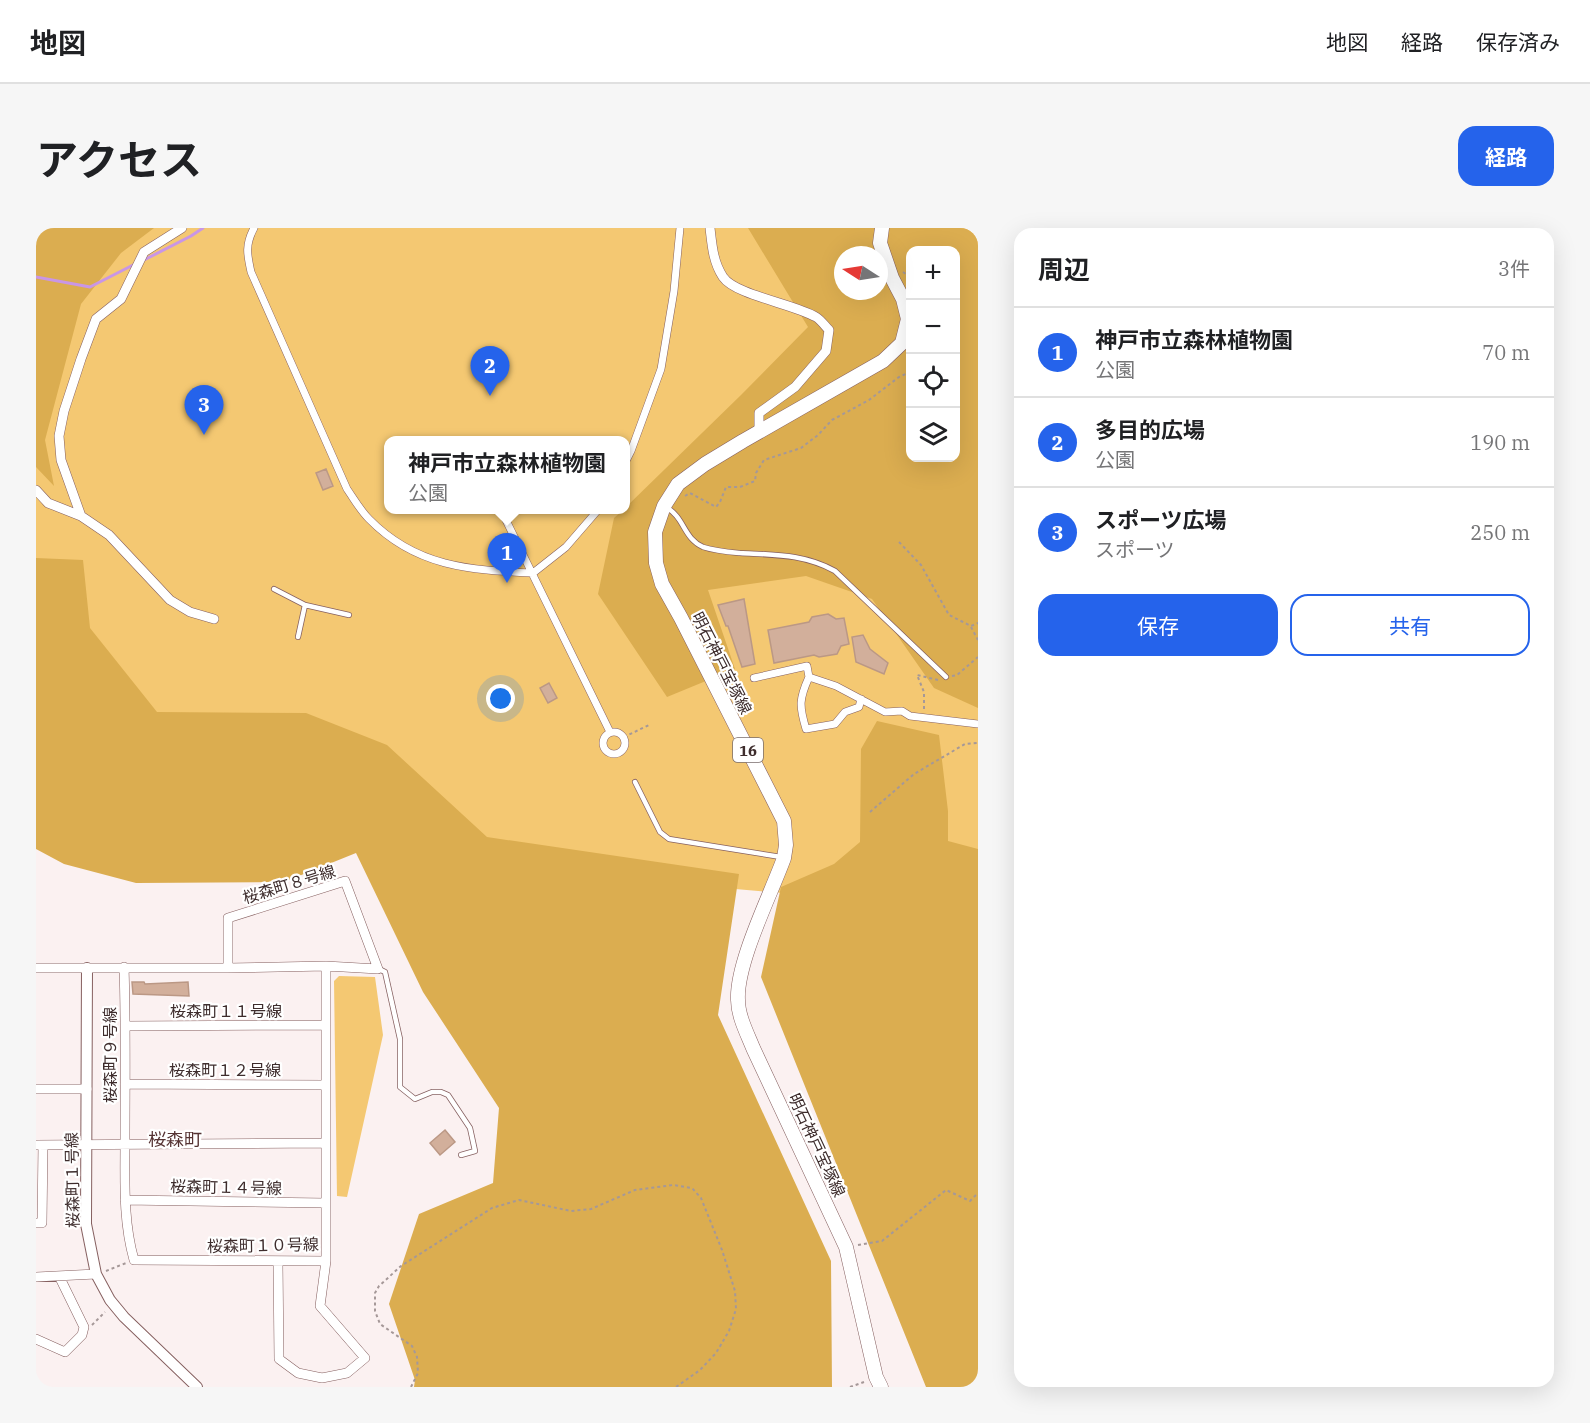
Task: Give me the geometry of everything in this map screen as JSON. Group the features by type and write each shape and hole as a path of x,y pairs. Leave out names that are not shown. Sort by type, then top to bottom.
{"main road":[{"name":"明石神戸宝塚線","path":"878,1382 846,1247 753,1048 743,1023 738,1000 741,974 752,940 784,858 786,845 784,821 662,584 656,563 655,532 664,506 678,484 705,464 884,361 902,343 908,319 903,298 892,278 880,243 882,228"}],"street":[{"path":"81,516 62,460 59,436 64,411 81,359 96,320 121,299 144,252 182,228"},
{"path":"254,228 246,253 252,272 346,489 369,519 404,547 442,564 484,571 532,573 566,547 595,514"},
{"path":"630,454 660,369 674,291 680,228"},
{"path":"710,228 714,259 724,279 735,287 817,318 829,330 825,351 795,387 759,413 759,433"},
{"path":"36,490 48,502 81,516 109,535 170,600 190,612 214,619"},
{"path":"503,514 610,732"},
{"path":"754,678 807,666 809,677 801,696 802,715 806,729 835,724 845,712 859,707 861,699"},
{"path":"809,677 836,686 885,712 903,711 910,716 978,724"},
{"path":"610,732 618,732 624,737 625,744 616,754 604,749 602,742 604,736 610,732"},
{"name":"桜森町８号線","path":"228,968 228,918 345,881 378,969"},
{"path":"36,968 326,966 378,969"},
{"name":"桜森町１０号線","path":"134,1260 327,1261 326,966"},
{"name":"桜森町９号線","path":"124,967 125,1143"},
{"name":"桜森町１号線","path":"87,968 86,1224 96,1274 123,1317 197,1387"},
{"name":"桜森町１１号線","path":"126,1026 326,1025"},
{"name":"桜森町１２号線","path":"125,1084 326,1085"},
{"path":"36,1089 87,1089"},
{"path":"125,1143 127,1235 134,1260"},
{"path":"36,1224 42,1224 39,1145 326,1143"},
{"name":"桜森町１４号線","path":"125,1200 326,1203"},
{"path":"278,1262 279,1359 298,1373 322,1378 347,1373 365,1358 320,1306 327,1261"},
{"path":"36,1277 96,1274"},
{"path":"36,1339 65,1352 82,1335 84,1327 59,1276"}],"lane":[{"path":"664,506 676,513 689,537 701,546 717,551 817,561 835,572 946,677"},
{"path":"274,589 305,605 349,615"},
{"path":"298,637 305,605"},
{"path":"635,782 660,832 669,839 784,858"},
{"path":"378,969 385,972 400,1039 400,1087 416,1099 432,1092 448,1095 471,1128 475,1151 461,1155"}],"path":[{"path":"664,506 690,493 716,507 726,487 740,487 755,481 756,473 764,460 801,448 832,420 869,400 906,374"},
{"path":"898,542 921,565 949,615 971,626 978,640"},
{"path":"971,626 978,623"},
{"path":"624,737 649,725"},
{"path":"870,812 914,774 965,744 978,743"},
{"path":"411,1387 418,1373 417,1357 412,1346 380,1324 375,1311 375,1293 387,1276 492,1208 519,1200 571,1211 591,1209 635,1190 673,1185 692,1188 701,1198 722,1250 735,1291 736,1309 729,1331 716,1353 700,1370 676,1387"},
{"path":"846,1247 882,1241 946,1190 970,1201 978,1192"},
{"path":"96,1274 134,1260"},
{"path":"82,1335 113,1304"},
{"path":"850,1387 878,1382"}],"shaded area":[{"path":"36,228 154,228 121,253 81,304 45,440 54,486 36,467"},
{"path":"62,228 978,228 978,866 863,900 481,867 36,708 36,363"},
{"path":"748,228 978,228 978,708 934,688 872,599 806,576 708,590 735,669 667,697 598,594 614,518 618,514 630,514 630,503 808,327"},
{"path":"36,558 83,560 90,628 157,712 306,713 387,745 487,837 739,874 718,1015 831,1261 832,1387 414,1387 415,1380 389,1304 419,1214 493,1183 499,1108 423,992 356,853 284,882 136,883 64,864 36,849"},
{"path":"877,721 939,735 948,811 948,841 978,849 978,1387 926,1387 761,977 781,887 834,864 860,842 861,749"},
{"path":"339,976 375,977 383,1035 347,1197 337,1196 334,981"}],"building":[{"path":"326,469 333,486 323,490 316,473"},
{"path":"744,599 755,664 742,667 718,605"},
{"path":"828,614 836,619 844,618 849,644 841,646 837,654 819,657 814,655 774,663 768,630 809,622 812,617"},
{"path":"863,635 870,649 888,663 884,674 856,662 852,637"},
{"path":"549,683 557,698 548,703 540,688"},
{"path":"132,982 144,982 145,984 188,982 189,996 133,994"},
{"path":"445,1130 455,1142 440,1155 430,1143"}],"waterway":[{"path":"144,260 203,228"},
{"path":"36,277 90,287 135,264"}],"place":[{"name":"多目的広場","path":"490,396"},
{"name":"スポーツ広場","path":"204,435"},
{"name":"神戸市立森林植物園","path":"507,583"}],"district":[{"name":"桜森町","path":"175,1139"}]}
